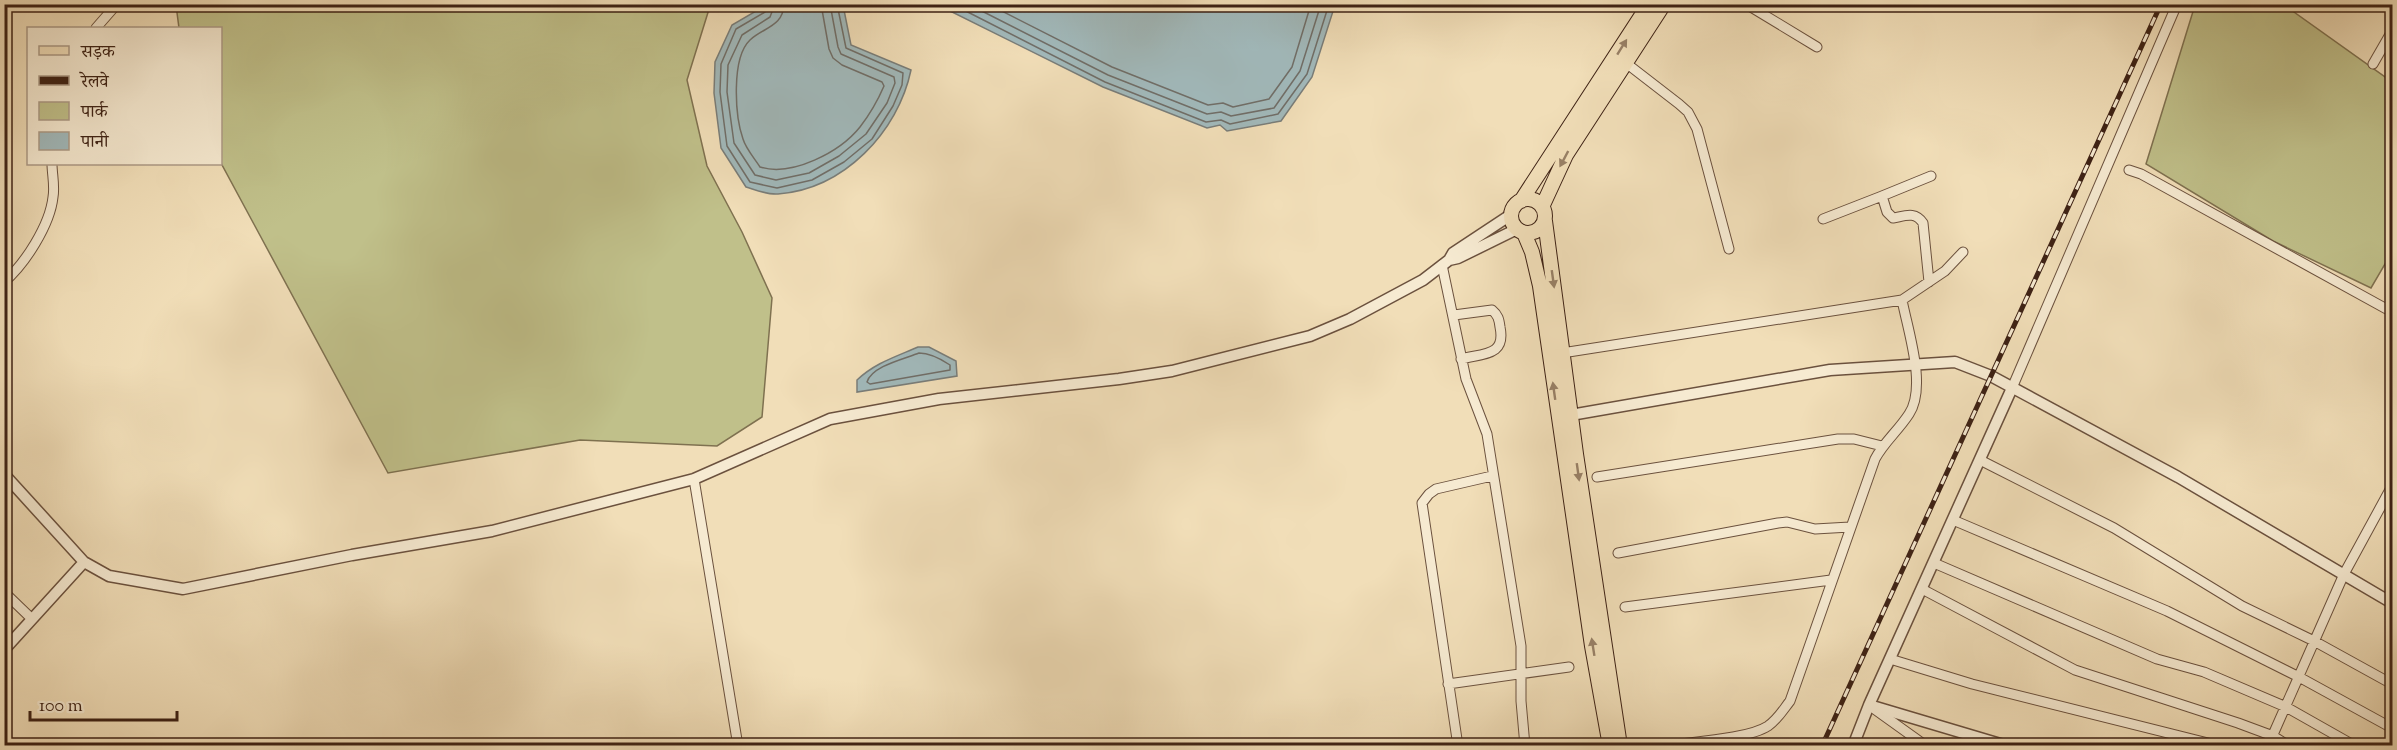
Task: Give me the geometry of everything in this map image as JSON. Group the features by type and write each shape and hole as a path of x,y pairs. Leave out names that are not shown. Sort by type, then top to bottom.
{"main road":[{"path":"1620,746 1537,269 1520,231 1512,222 1512,214 1649,4"},
{"path":"1542,207 1566,155 1664,4"},
{"path":"1521,201 1536,201 1542,207 1545,221 1562,353 1564,416 1592,646 1610,746"},
{"path":"1520,231 1532,233 1540,229 1545,221"}],"street":[{"path":"97,27 117,4"},
{"path":"1746,4 1817,47"},
{"path":"1853,746 1869,705 2012,388 2177,4"},
{"path":"2385,4 2392,9"},
{"path":"2373,64 2392,31"},
{"path":"1626,63 1688,112 1697,129 1729,249"},
{"path":"4,282 26,259 50,210 54,196 52,165"},
{"path":"2129,170 2141,174 2392,312"},
{"path":"1823,219 1931,176"},
{"path":"1882,196 1887,212 1893,218 1914,214 1923,223 1929,282"},
{"path":"1512,214 1453,253 1446,263 1461,359 1486,434 1521,646 1521,701 1525,746"},
{"path":"4,474 84,562 109,576 183,589 352,555 492,531 694,480 830,419 939,399 1119,380 1172,371 1310,336 1350,319 1423,280 1446,263 1520,231"},
{"path":"1562,353 1902,300 1945,271 1963,252"},
{"path":"1665,746 1745,734 1767,726 1779,716 1790,700 1850,527 1882,446 1910,413 1918,396 1915,365 1902,300"},
{"path":"1454,315 1492,310 1499,317 1503,337 1502,343 1496,350 1461,359"},
{"path":"1564,416 1830,370 1954,362 1991,376 2178,477 2392,603"},
{"path":"1597,477 1838,439 1854,438 1882,446"},
{"path":"1980,460 2114,528 2242,606 2314,640 2392,684"},
{"path":"1458,746 1422,503 1428,494 1436,489 1492,476"},
{"path":"694,480 738,746"},
{"path":"2270,741 2344,574 2392,486"},
{"path":"1953,520 2167,611 2299,677 2392,728"},
{"path":"1618,553 1778,523 1787,522 1815,529 1850,527"},
{"path":"4,650 84,562"},
{"path":"1934,563 2157,659 2204,672 2286,707 2355,746"},
{"path":"1624,607 1831,580"},
{"path":"1922,589 2075,670 2172,700 2270,741 2289,746"},
{"path":"4,592 32,619"},
{"path":"1890,659 1983,687 2220,746"},
{"path":"1449,684 1569,667"},
{"path":"1869,705 1926,746"},
{"path":"1869,705 2007,746"}],"green space":[{"path":"176,5 715,5 710,6 687,80 707,166 742,232 772,298 762,417 717,446 580,440 388,473 222,165 222,27 179,27"},
{"path":"2195,5 2284,5 2392,82 2392,252 2371,288 2273,241 2146,164"}],"water":[{"path":"768,4 843,5 851,45 911,70 894,115 881,135 864,153 846,169 825,181 802,190 778,194 746,187 721,148 714,93 715,62 732,25"},
{"path":"1335,4 1312,77 1281,121 1227,131 1220,125 1207,128 1103,87 938,5"},
{"path":"918,347 929,347 956,361 957,376 857,392 857,380 864,374"}],"railway":[{"path":"1822,746 2161,4"}]}
